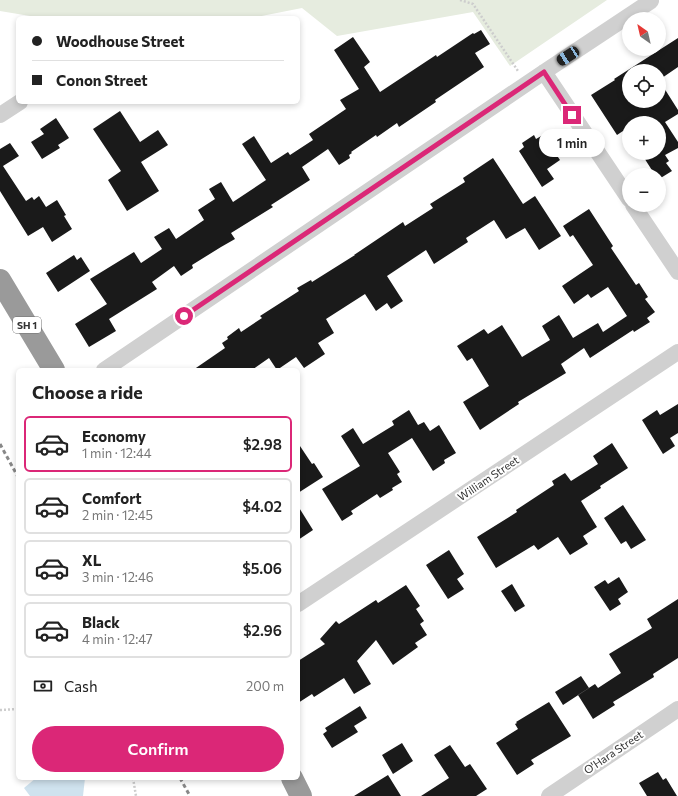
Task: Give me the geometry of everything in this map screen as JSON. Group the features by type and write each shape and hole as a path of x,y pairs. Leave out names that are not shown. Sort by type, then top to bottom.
{"highway":[{"name":"SH 1","path":"0,280 53,368"},
{"path":"293,780 301,796"}],"street":[{"path":"107,368 544,72 651,2"},
{"path":"544,72 622,189"},
{"path":"0,115 17,104"},
{"path":"638,212 678,272"},
{"name":"William Street","path":"300,603 678,352"},
{"name":"O'Hara Street","path":"549,796 678,709"}],"path":[{"path":"460,0 472,4 521,75"},
{"path":"0,710 16,709"},
{"path":"133,780 136,796"}],"shaded area":[{"path":"0,0 607,0 510,66 473,12 337,36 302,8 261,16 30,16 0,11"}],"water":[{"path":"34,780 85,780 83,796 30,796 24,788"}],"building":[{"path":"481,30 490,44 475,53 484,67 435,100 436,102 399,127 397,123 377,137 376,135 351,152 352,153 349,155 350,158 339,165 328,149 302,167 310,180 271,205 273,207 231,233 235,239 192,265 193,268 181,276 174,266 152,282 157,289 109,319 116,331 89,347 75,324 107,304 90,279 134,252 141,263 162,249 154,237 169,228 176,239 204,220 198,210 215,199 209,189 221,182 233,202 266,180 242,144 254,136 271,163 288,152 290,155 313,140 309,134 346,109 340,100 359,89 334,50 353,37 370,62 364,67 380,92 436,55 437,57 473,33 474,34"},
{"path":"678,38 678,67 666,75 666,64 637,64 650,56 666,56 666,46"},
{"path":"622,74 622,108 666,108 666,91 678,110 678,114 666,121 666,116 622,116 622,132 617,135 591,95 615,80 614,79"},
{"path":"120,111 140,142 158,130 168,145 141,162 159,191 127,211 108,180 121,171 93,129"},
{"path":"56,118 69,138 58,145 60,148 42,159 31,142 44,134 40,129"},
{"path":"666,124 678,142 678,148 666,154"},
{"path":"534,135 536,139 543,135 560,160 547,169 554,179 542,187 519,151 524,147 522,143"},
{"path":"10,143 19,156 3,166 26,201 32,197 34,200 39,196 46,207 57,200 72,229 52,242 43,227 28,236 0,191 0,149"},
{"path":"666,156 669,161 666,163 672,171 666,175 666,168 651,168 645,160 666,160"},
{"path":"493,158 523,204 535,196 561,236 539,250 525,228 506,239 494,220 466,238 468,242 434,264 426,250 387,276 403,301 391,309 387,303 376,311 365,294 326,319 334,333 318,343 325,354 304,368 296,357 280,368 276,368 269,358 255,368 196,368 225,348 222,343 239,328 241,332 262,318 260,316 299,291 297,288 311,280 312,282 403,222 405,226 433,208 430,204 465,182 463,178"},
{"path":"589,209 613,246 611,248 636,285 639,283 648,297 645,299 655,312 647,318 650,322 634,332 633,330 590,358 584,348 561,364 566,373 518,402 519,404 480,430 463,402 489,386 472,358 467,361 457,346 484,329 488,334 502,325 522,357 550,340 542,326 559,315 573,338 598,323 603,332 627,316 608,287 591,298 588,294 574,304 562,286 593,265 573,235 570,237 563,226"},
{"path":"74,255 77,260 81,257 90,271 58,292 46,273"},
{"path":"678,404 678,433 670,438 675,446 663,454 642,420 657,410 660,415"},
{"path":"409,410 418,425 424,422 430,431 439,425 456,453 444,460 445,463 433,471 412,438 388,453 400,472 397,474 402,482 380,498 377,494 351,511 353,514 342,521 322,489 360,466 341,436 353,428 363,444 394,425 392,421"},
{"path":"612,443 628,468 600,486 601,488 581,501 597,527 583,536 588,544 570,555 558,537 538,550 534,545 496,568 477,537 517,512 516,510 554,485 552,481 565,473 571,481 598,464 593,456"},
{"path":"300,446 312,464 314,463 323,477 300,492"},
{"path":"623,505 646,540 631,549 626,541 621,544 604,518"},
{"path":"300,509 313,530 300,539"},
{"path":"449,550 464,574 457,579 464,589 448,599 426,565"},
{"path":"619,577 628,592 618,599 621,604 610,611 594,587 605,580 608,584"},
{"path":"512,584 525,606 515,612 501,591"},
{"path":"406,585 420,606 416,609 424,621 420,624 427,635 415,643 418,647 393,665 376,640 357,661 371,684 354,694 344,678 314,697 312,694 300,702 300,660 325,644 320,639 336,621 339,624 376,600 378,603"},
{"path":"678,599 678,658 653,674 654,677 613,702 615,705 593,719 578,695 595,684 598,688 621,673 609,654 652,628 647,619"},
{"path":"581,676 589,688 563,705 555,692"},
{"path":"549,702 571,736 531,760 534,764 517,775 496,743 518,729 515,724 517,723 516,722"},
{"path":"360,706 367,718 354,726 358,732 332,748 323,734 327,731 325,728"},
{"path":"402,743 413,761 393,774 382,755"},
{"path":"450,745 465,767 470,764 487,789 476,796 421,796 449,778 434,755"},
{"path":"658,772 663,780 666,778 677,796 647,796 639,783"},
{"path":"388,775 401,796 354,796"}],"railway":[{"path":"0,444 16,473"},
{"path":"181,780 190,796"}],"route":[{"path":"184,316 544,72 572,115"}]}
